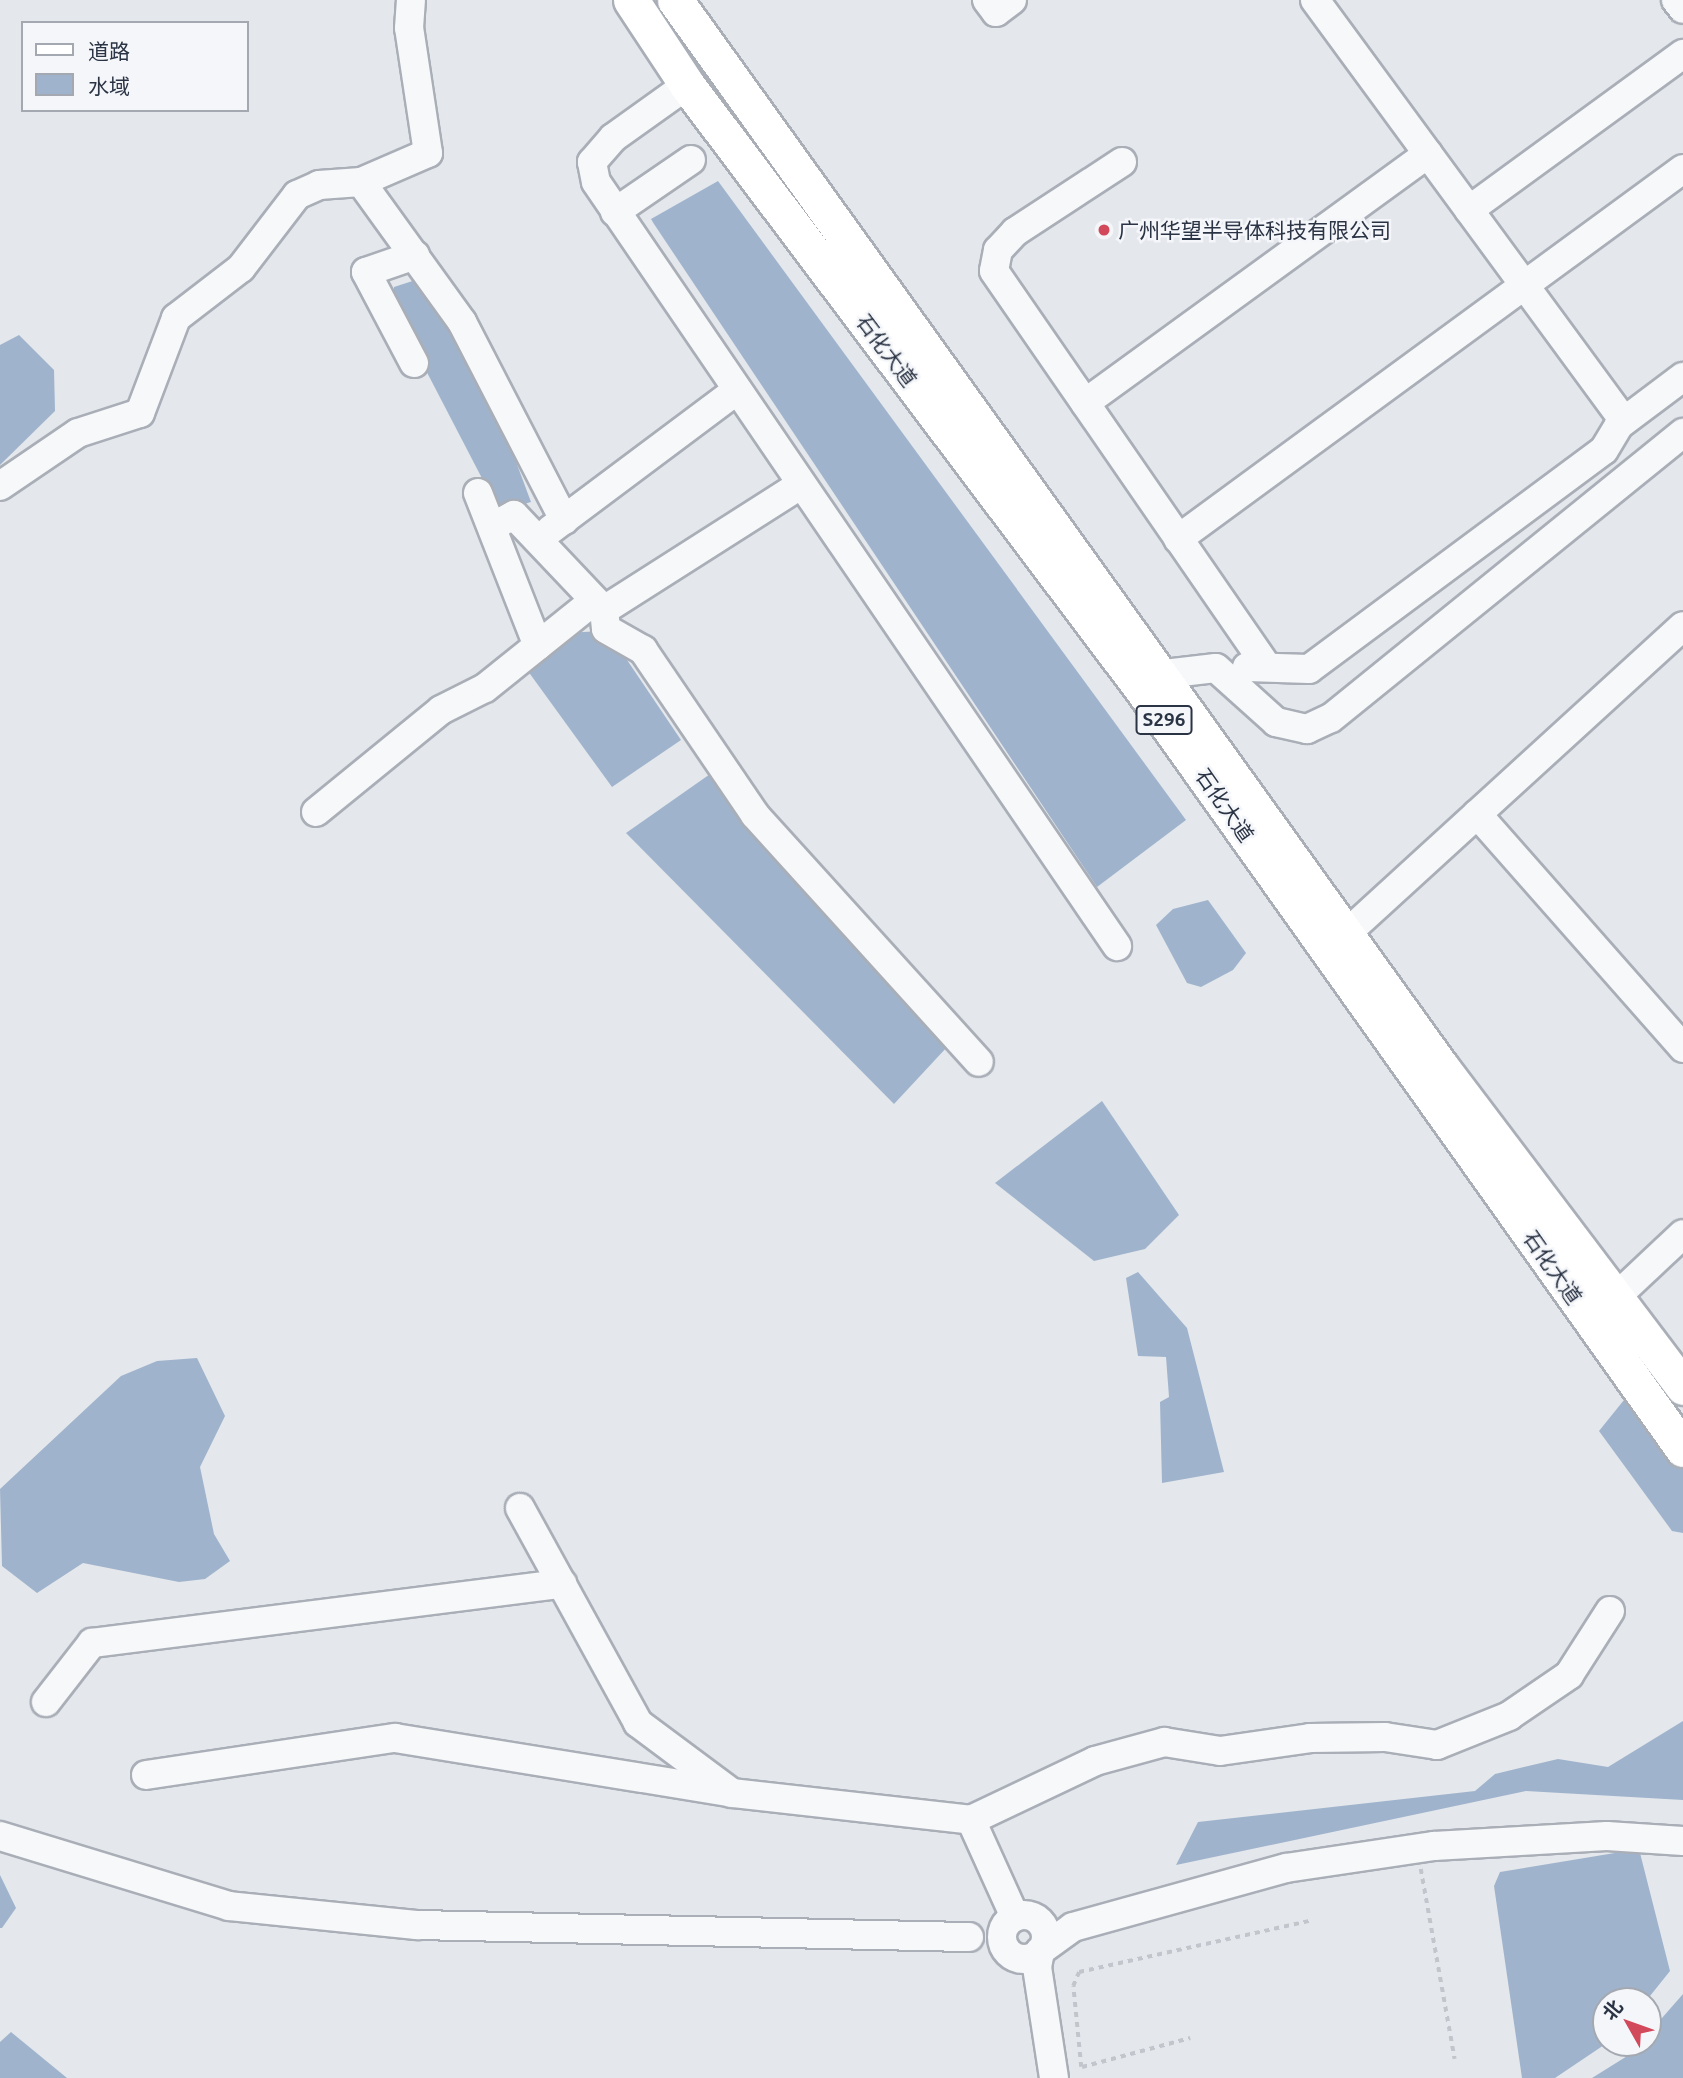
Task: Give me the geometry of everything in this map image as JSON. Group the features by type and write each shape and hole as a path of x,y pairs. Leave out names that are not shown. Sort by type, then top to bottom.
{"main road":[{"name":"石化大道","path":"631,0 687,85 1347,933 1603,1309 1683,1449"},
{"name":"石化大道","path":"675,0 1153,681 1603,1309 1683,1387"}],"street":[{"path":"0,485 78,433 140,413 176,318 241,268 297,195 319,185 361,182 428,153 409,28 411,0"},
{"path":"987,0 996,12 1013,0"},
{"path":"1315,0 1624,421"},
{"path":"1676,0 1683,9"},
{"path":"1469,209 1683,54"},
{"path":"687,85 612,138 593,162 596,182 799,486 1117,946"},
{"path":"1085,403 1428,154"},
{"path":"615,212 691,160"},
{"path":"1122,162 998,250 994,271 1266,667"},
{"path":"1178,538 1683,169"},
{"path":"361,182 415,256 496,383 564,520"},
{"path":"414,363 366,272 415,256"},
{"path":"1153,681 1266,667 1308,669 1604,450 1624,421 1683,377"},
{"path":"536,540 736,391"},
{"path":"1222,672 1295,731 1331,718 1683,433"},
{"path":"316,812 441,710 485,688 538,646 598,607 799,486"},
{"path":"478,493 538,646"},
{"path":"492,527 514,515 598,607 606,629 643,650 755,815 979,1062"},
{"path":"1347,933 1683,626"},
{"path":"1477,814 1683,1048"},
{"path":"1603,1309 1683,1234"},
{"path":"520,1508 638,1723 732,1793"},
{"path":"46,1702 92,1643 562,1584"},
{"path":"146,1775 395,1738 732,1793 971,1820 1095,1761 1164,1742 1220,1751 1323,1738 1437,1745 1509,1716 1569,1675 1610,1611"},
{"path":"971,1820 1019,1919 1045,1937 1020,1953"},
{"path":"0,1836 229,1906 417,1925 969,1937 1020,1953 1073,1927 1286,1868 1434,1846 1607,1836 1683,1841"},
{"path":"1019,1919 1002,1933 1020,1953 1038,1981 1053,2076"},
{"path":"969,1937 1019,1919 1073,1927"}],"path":[{"path":"1434,1846 1420,1871 1455,2059"},
{"path":"1081,2067 1073,1986 1079,1972 1309,1921"},
{"path":"1053,2076 1190,2038"}],"water":[{"path":"718,181 1186,820 1097,887 651,219"},
{"path":"428,276 477,357 531,502 499,511 393,307 394,287"},
{"path":"19,335 54,370 55,411 0,465 0,345"},
{"path":"600,631 621,651 681,740 612,787 525,667 567,633"},
{"path":"713,772 948,1046 894,1104 626,833"},
{"path":"1208,900 1246,953 1233,970 1201,987 1187,983 1156,925 1173,909"},
{"path":"1102,1101 1179,1215 1145,1249 1094,1261 995,1183"},
{"path":"1138,1272 1187,1328 1224,1472 1162,1483 1160,1402 1169,1397 1166,1357 1138,1356 1126,1278"},
{"path":"197,1358 225,1416 200,1467 214,1534 230,1561 205,1579 179,1582 83,1563 37,1593 2,1566 0,1489 121,1376 157,1361"},
{"path":"1628,1395 1683,1467 1683,1533 1672,1531 1599,1431"},
{"path":"1683,1721 1683,1800 1526,1791 1176,1865 1198,1822 1475,1791 1495,1774 1558,1759 1608,1767"},
{"path":"1639,1849 1670,1971 1657,1987 1592,1987 1592,2053 1555,2078 1522,2078 1494,1886 1500,1872"},
{"path":"0,1875 16,1908 2,1928 0,1928"},
{"path":"1683,1994 1683,2078 1592,2078 1626,2057 1662,2057 1662,2018"},
{"path":"11,2032 67,2078 0,2078 0,2042"}],"place":[{"name":"广州华望半导体科技有限公司","path":"1104,230"}]}
